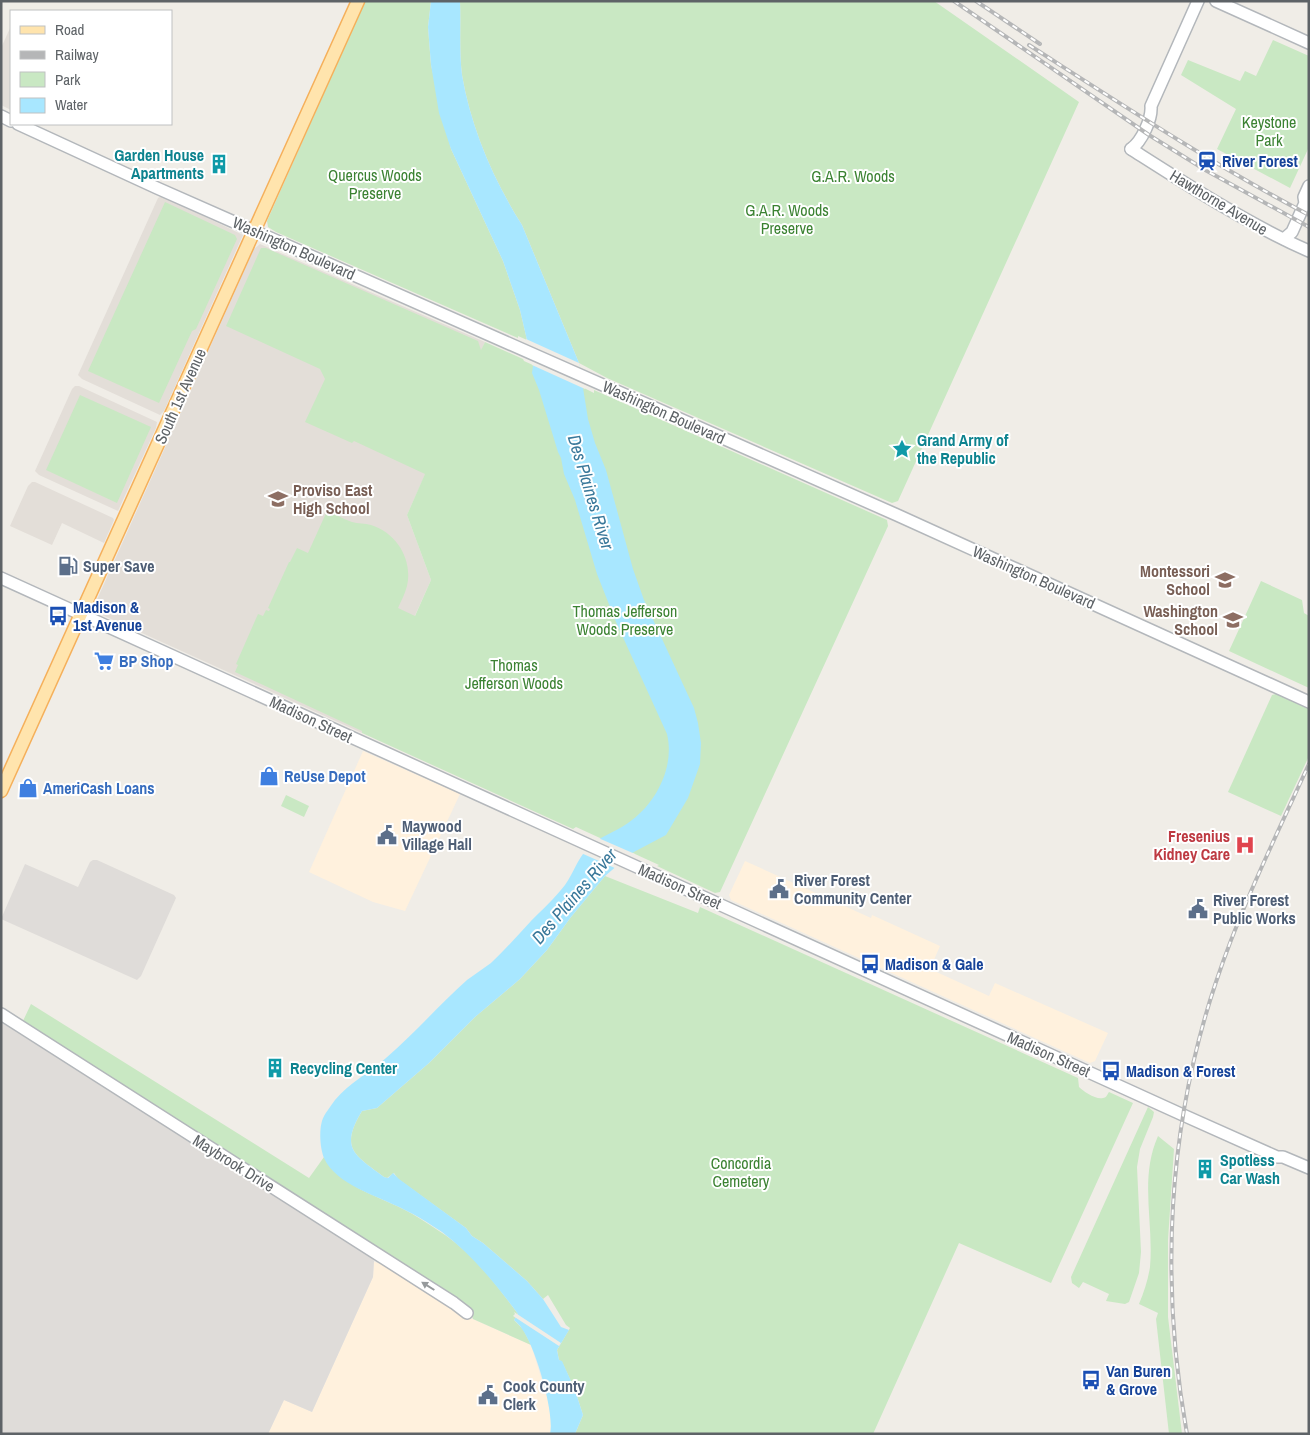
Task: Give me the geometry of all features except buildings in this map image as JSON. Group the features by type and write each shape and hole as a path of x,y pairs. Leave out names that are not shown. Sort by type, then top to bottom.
{"main road":[{"name":"South 1st Avenue","path":"1,791 358,1"}],"street":[{"name":"Hawthorne Avenue","path":"1198,1 1151,106 1145,109 1131,140 1131,149 1284,240 1309,251"},
{"path":"1216,1 1309,43"},
{"name":"Washington Boulevard","path":"20,125 897,515 1309,702"},
{"path":"1284,240 1292,232 1307,194"},
{"name":"Madison Street","path":"1,578 1277,1157 1283,1157 1309,1168"},
{"name":"Maybrook Drive","path":"1,1014 467,1313"},
{"name":"Madison Street","path":"1277,1157 1281,1163 1309,1175"}],"shaded area":[{"path":"10,28 10,110 1,105 1,48"},
{"path":"162,196 243,235 164,411 160,415 82,379 78,375 158,198"},
{"name":"Proviso East High School","path":"260,244 485,342 407,515 431,580 362,733 100,614 95,604 254,249"},
{"path":"75,386 79,386 157,422 118,511 39,475 35,471"},
{"path":"32,482 113,518 114,520 104,543 62,523 52,545 10,526 28,486"},
{"path":"363,751 460,794 405,911 373,902 309,872"},
{"path":"97,860 174,895 176,898 141,976 137,980 1,919 25,864 78,887 90,862"},
{"path":"745,861 871,918 872,915 940,946 930,969 989,996 995,983 1108,1033 1095,1061 1090,1063 731,900 729,895"},
{"path":"1,1022 372,1257 374,1261 373,1277 312,1412 284,1400 268,1434 1,1434"},
{"path":"374,1262 391,1266 457,1312 531,1345 548,1400 552,1420 550,1434 268,1434 284,1400 312,1412 373,1277"}],"green space":[{"name":"Quercus Woods Preserve","path":"365,1 431,1 428,27 431,65 451,149 503,261 520,310 527,340 518,336 518,338 268,227 267,221"},
{"name":"G.A.R. Woods","path":"460,1 934,1 1079,102 898,501 892,503 607,378 579,363 522,225 502,190 477,134 462,75"},
{"name":"Keystone Park","path":"1273,40 1309,56 1309,147 1290,188 1217,149 1236,109 1181,75 1188,60 1240,81 1245,71 1256,76"},
{"path":"165,202 235,235 237,239 196,329 192,331 159,403 88,371"},
{"name":"Thomas Jefferson Woods Preserve","path":"261,248 266,248 478,341 481,350 485,342 594,393 594,390 887,520 888,526 720,892 715,893 576,827 573,829 362,733 362,731 235,672 238,665 236,664 258,614 263,616 266,610 269,611 270,609 268,608 297,548 308,553 327,511 352,522 369,524 380,529 388,534 401,549 408,567 408,576 406,589 398,608 415,616 431,580 407,515 425,474 354,441 352,443 305,422 325,379 320,369 226,326"},
{"path":"80,395 151,427 117,503 46,470"},
{"path":"1261,581 1302,600 1304,613 1309,616 1309,688 1229,651"},
{"path":"1276,694 1309,708 1309,756 1281,816 1228,792 1272,695"},
{"path":"286,795 309,806 304,817 281,806"},
{"name":"Concordia Cemetery","path":"605,876 698,913 700,907 1078,1078 1079,1087 1093,1096 1104,1098 1109,1092 1133,1103 1051,1283 959,1243 873,1434 575,1434 583,1415 575,1390 562,1362 559,1360 557,1350 570,1328 566,1325 548,1295 543,1299 527,1281 483,1243 472,1236 466,1228 398,1179 394,1173 387,1178 384,1177 365,1163 354,1150 351,1143 352,1134 362,1111 377,1108 429,1063 475,1017 520,979 547,950"},
{"path":"31,1004 309,1178 324,1157 341,1176 359,1189 408,1211 451,1239 492,1280 518,1314 514,1320 523,1329 531,1345 473,1319 472,1315 22,1023"},
{"path":"1148,1107 1154,1112 1140,1149 1137,1167 1141,1252 1139,1273 1129,1302 1125,1304 1106,1301 1109,1294 1083,1282 1079,1288 1072,1283 1071,1277"},
{"path":"1158,1136 1174,1149 1168,1240 1168,1317 1182,1434 1169,1434 1156,1319 1158,1313 1139,1304 1146,1286 1150,1267 1148,1184 1152,1152"}],"water":[{"name":"Des Plaines River","path":"431,1 460,1 462,75 477,134 502,190 522,225 579,363 588,419 606,470 633,569 644,600 694,708 701,743 700,764 688,798 666,835 632,853 605,876 547,950 520,979 475,1017 429,1063 377,1108 362,1111 352,1134 351,1143 353,1150 365,1163 384,1177 388,1178 393,1173 466,1228 472,1236 483,1243 527,1281 543,1299 561,1327 569,1330 557,1350 559,1360 562,1361 575,1390 583,1415 575,1434 550,1434 550,1411 547,1396 533,1350 520,1326 514,1320 518,1314 483,1270 442,1232 408,1211 359,1189 338,1176 324,1158 321,1145 320,1130 322,1121 335,1100 397,1048 467,980 491,963 561,890 587,849 628,823 647,806 661,784 666,772 668,759 667,734 616,622 597,574 575,500 564,474 561,458 532,373 533,366 520,310 503,261 451,149 439,113 431,65 428,27"}],"pier":[{"path":"526,339 579,363 585,389 532,365"},
{"path":"596,837 635,854 617,869 581,853"},
{"path":"514,1312 561,1343 559,1346 513,1316"}],"railway":[{"path":"954,1 1149,135 1207,171 1309,227"},
{"path":"976,1 1040,44"},
{"path":"1029,45 1202,154 1309,215"},
{"path":"1187,1434 1178,1377 1171,1263 1178,1149 1187,1093 1200,1037 1216,982 1236,926 1309,764"}],"place":[{"name":"River Forest","path":"1207,161"},
{"name":"Garden House Apartments","path":"219,164"},
{"name":"Grand Army of the Republic","path":"902,449"},
{"name":"Proviso East High School","path":"278,499"},
{"name":"Super Save","path":"68,566"},
{"name":"Montessori School","path":"1225,580"},
{"name":"Madison & 1st Avenue","path":"58,616"},
{"name":"Washington School","path":"1233,620"},
{"name":"BP Shop","path":"104,661"},
{"name":"ReUse Depot","path":"269,776"},
{"name":"AmeriCash Loans","path":"28,788"},
{"name":"Maywood Village Hall","path":"387,835"},
{"name":"Fresenius Kidney Care","path":"1245,845"},
{"name":"River Forest Community Center","path":"779,889"},
{"name":"River Forest Public Works","path":"1198,909"},
{"name":"Madison & Gale","path":"870,964"},
{"name":"Recycling Center","path":"275,1068"},
{"name":"Madison & Forest","path":"1111,1071"},
{"name":"Spotless Car Wash","path":"1205,1169"},
{"name":"Van Buren & Grove","path":"1091,1380"},
{"name":"Cook County Clerk","path":"488,1395"}],"park label":[{"name":"G.A.R. Woods Preserve","path":"787,219"},
{"name":"Thomas Jefferson Woods","path":"514,674"}]}
